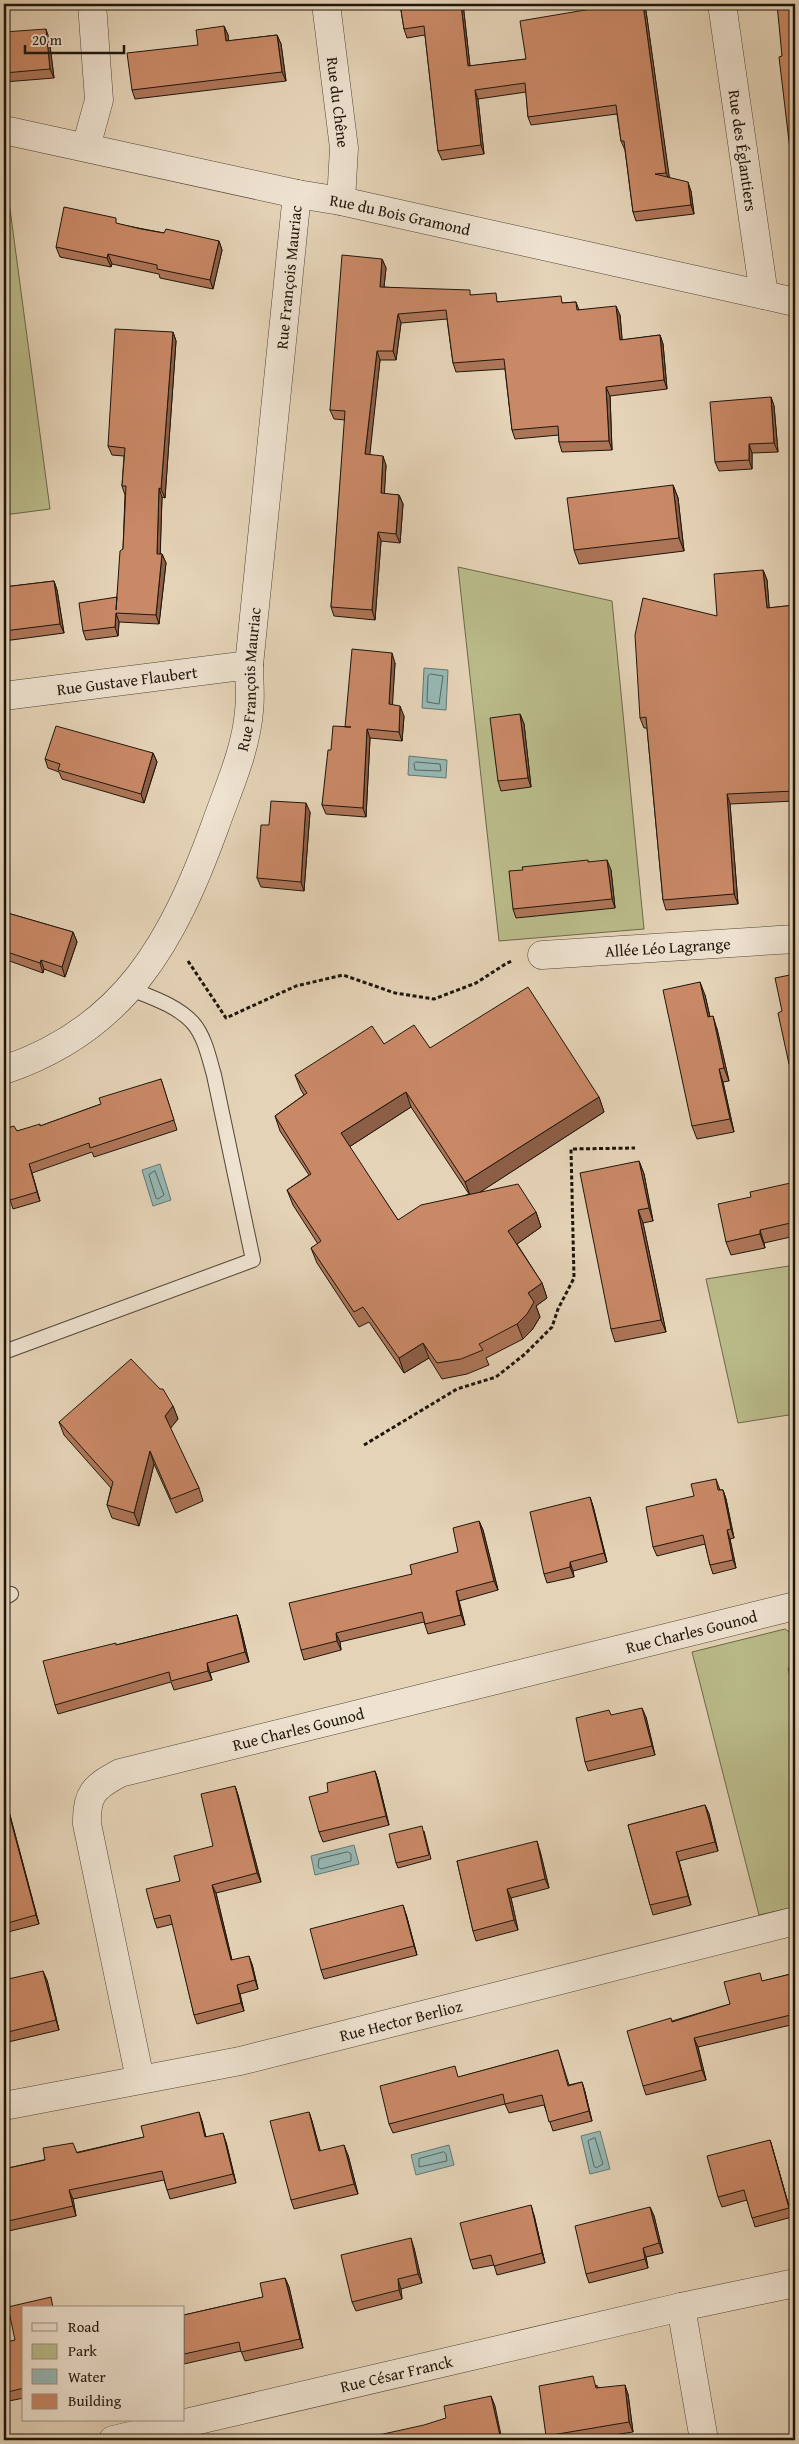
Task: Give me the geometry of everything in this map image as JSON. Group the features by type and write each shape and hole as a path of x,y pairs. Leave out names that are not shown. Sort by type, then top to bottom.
{"street":[{"path":"86,147 99,100 92,4"},
{"name":"Rue du Chêne","path":"326,4 344,148 340,201"},
{"name":"Rue des Églantiers","path":"722,4 764,296"},
{"name":"Rue du Bois Gramond","path":"4,130 296,194 340,201 795,302"},
{"name":"Rue François Mauriac","path":"4,1070 81,1034 131,989 169,934 194,884 240,757 249,711 249,665 296,194"},
{"name":"Rue Gustave Flaubert","path":"4,696 249,665"},
{"name":"Allée Léo Lagrange","path":"542,955 795,939"},
{"name":"Rue Charles Gounod","path":"140,2079 87,1824 86,1806 93,1791 104,1782 120,1773 795,1606"},
{"name":"Rue Hector Berlioz","path":"4,2106 240,2061 795,1921"},
{"name":"Rue César Franck","path":"113,2440 681,2307 795,2283"},
{"path":"681,2307 704,2440"}],"lane":[{"path":"4,1352 253,1260 214,1075 206,1046 193,1023 168,1005 131,989"}],"path":[{"path":"169,934 226,1018 296,986 344,975 395,993 434,999 476,983 507,962 542,955"},
{"path":"364,1445 456,1389 496,1377 525,1354 552,1327 558,1309 574,1278 571,1148 635,1148"}],"green space":[{"path":"4,164 50,509 4,515"},
{"path":"458,567 612,601 644,929 499,941"},
{"path":"795,1265 795,1414 738,1423 706,1279"},
{"path":"785,1629 795,1636 795,1664 788,1668 795,1699 795,1907 759,1915 692,1652"}],"water":[{"path":"424,668 448,670 446,710 422,708"},
{"path":"409,756 447,760 446,778 408,775"},
{"path":"160,1164 171,1200 153,1206 142,1170"},
{"path":"354,1845 359,1864 315,1875 311,1856"},
{"path":"600,2131 610,2169 590,2174 581,2136"},
{"path":"449,2145 454,2165 416,2175 411,2155"}],"building":[{"path":"400,4 461,4 468,66 526,59 520,21 591,9 590,4 643,4 666,173 655,174 688,182 691,205 633,212 624,141 621,141 616,105 528,117 525,83 475,90 481,145 438,151 424,26 404,29"},
{"path":"777,4 795,4 795,158 791,158 779,57 782,56"},
{"path":"224,26 226,41 277,35 282,72 132,90 127,53 198,45 196,30"},
{"path":"46,29 50,69 4,73 4,32"},
{"path":"64,207 116,218 116,223 141,229 164,233 166,229 219,241 210,280 157,269 157,265 108,254 107,258 56,247"},
{"path":"342,255 382,259 380,287 470,290 470,295 496,293 497,302 561,296 562,303 576,302 577,310 616,306 620,340 660,335 664,380 606,387 609,441 559,442 558,426 512,430 504,359 453,363 446,310 398,314 393,351 377,351 365,454 383,456 381,493 399,495 396,534 378,532 372,610 331,607 345,411 330,410"},
{"path":"115,329 173,332 161,489 159,488 157,554 162,554 156,615 116,613 115,627 83,631 79,603 117,597 120,551 123,549 126,486 122,486 125,448 108,446"},
{"path":"771,397 774,443 749,444 749,460 715,462 710,402"},
{"path":"673,485 679,538 574,550 567,498"},
{"path":"763,570 767,608 795,605 795,791 727,794 734,894 663,900 646,717 640,718 635,635 643,598 717,616 714,574"},
{"path":"54,581 60,624 4,631 4,587"},
{"path":"352,649 392,653 389,704 400,706 399,732 367,729 363,808 322,805 328,750 331,750 333,726 345,727"},
{"path":"520,714 528,778 498,781 490,718"},
{"path":"56,726 153,753 141,794 58,770 60,764 45,759"},
{"path":"271,801 306,803 301,882 257,878 261,825 269,825"},
{"path":"588,860 588,862 607,860 612,899 513,909 509,871 523,870 522,867"},
{"path":"4,912 73,932 62,967 41,960 40,963 4,951"},
{"path":"795,974 795,1071 794,1063 789,1064 778,1013 782,1011 775,978"},
{"path":"700,982 708,1017 713,1016 724,1068 719,1069 730,1119 692,1126 663,990"},
{"path":"528,987 599,1097 465,1182 406,1092 341,1133 398,1220 421,1205 518,1184 536,1212 508,1231 542,1283 528,1293 534,1302 527,1314 517,1324 479,1344 483,1350 461,1359 437,1363 423,1343 399,1358 363,1307 354,1312 311,1248 321,1241 287,1190 311,1174 275,1116 307,1093 295,1075 372,1026 384,1044 414,1025 430,1048"},
{"path":"161,1079 174,1120 90,1148 89,1143 29,1164 37,1192 10,1200 4,1180 4,1129 14,1126 17,1131 40,1124 40,1126 101,1104 99,1098"},
{"path":"639,1161 649,1208 638,1210 661,1320 611,1329 580,1173"},
{"path":"795,1182 795,1222 760,1230 760,1234 726,1242 718,1204 751,1197 750,1192"},
{"path":"131,1359 160,1389 163,1389 173,1406 165,1416 199,1488 171,1499 150,1451 134,1513 107,1505 113,1482 59,1422"},
{"path":"716,1479 718,1490 723,1490 731,1529 727,1530 733,1560 710,1565 703,1535 653,1547 646,1507 694,1496 691,1484"},
{"path":"590,1497 604,1553 570,1562 570,1567 544,1574 530,1512"},
{"path":"479,1521 494,1581 456,1591 461,1615 425,1624 422,1612 336,1633 337,1641 301,1650 289,1603 412,1574 410,1565 458,1552 453,1528"},
{"path":"237,1615 245,1652 207,1663 208,1671 171,1681 169,1672 55,1705 43,1661"},
{"path":"642,1708 652,1746 585,1762 576,1718 609,1710 611,1715"},
{"path":"375,1771 386,1816 319,1832 309,1797 328,1792 327,1783"},
{"path":"235,1786 257,1873 212,1885 231,1960 249,1956 255,1980 237,1985 241,2003 194,2015 170,1915 154,1919 146,1889 180,1881 174,1856 213,1846 201,1794"},
{"path":"4,1795 36,1915 4,1924"},
{"path":"705,1805 715,1842 676,1852 688,1896 650,1905 628,1825"},
{"path":"422,1826 429,1855 396,1863 389,1834"},
{"path":"537,1841 545,1879 507,1889 514,1920 473,1931 457,1861"},
{"path":"403,1905 414,1946 321,1970 310,1929"},
{"path":"43,1971 56,2020 4,2033 4,1980"},
{"path":"760,1973 762,1981 795,1973 795,2014 694,2038 702,2070 643,2086 627,2031 671,2018 672,2022 730,2004 724,1982"},
{"path":"558,2050 568,2086 582,2082 589,2111 549,2122 542,2095 505,2104 503,2094 389,2124 380,2086 455,2066 458,2077"},
{"path":"199,2112 205,2137 223,2133 233,2174 167,2190 162,2171 69,2190 73,2206 4,2222 4,2169 45,2160 43,2148 73,2143 77,2153 144,2137 141,2126"},
{"path":"309,2112 319,2151 344,2145 354,2184 291,2200 270,2121"},
{"path":"770,2140 789,2208 752,2218 744,2190 718,2197 707,2156"},
{"path":"531,2205 542,2253 494,2266 491,2255 470,2260 460,2223"},
{"path":"650,2207 659,2243 643,2248 645,2259 586,2274 575,2226"},
{"path":"411,2238 418,2274 398,2279 399,2290 352,2302 341,2255"},
{"path":"285,2278 300,2339 241,2352 239,2342 185,2354 185,2315 263,2297 260,2283"},
{"path":"51,2297 53,2306 22,2306 22,2388 4,2393 4,2343 15,2340 8,2307"},
{"path":"593,2376 596,2388 625,2385 629,2422 546,2436 539,2386"},
{"path":"491,2396 501,2440 356,2440 424,2425 446,2418 444,2406"}]}
